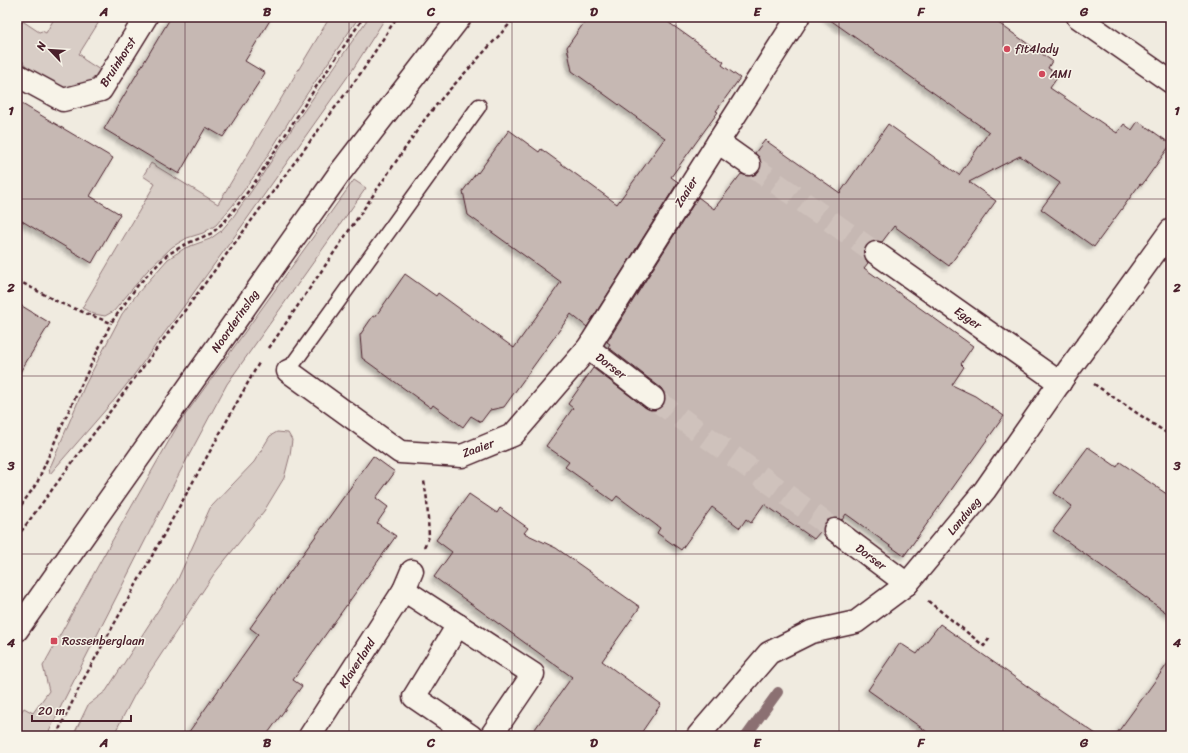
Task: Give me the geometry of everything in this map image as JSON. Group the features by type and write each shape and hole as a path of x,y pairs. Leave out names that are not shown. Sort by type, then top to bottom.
{"street":[{"name":"Bruinhorst","path":"17,75 63,100 101,90 146,17"},
{"name":"Noorderinslag","path":"17,630 339,174 460,17"},
{"name":"Zaaier","path":"288,371 400,452 462,456 513,435 588,348 798,17"},
{"path":"1078,17 1171,82"},
{"path":"718,142 749,164"},
{"name":"Landweg","path":"698,736 769,653 811,632 856,622 907,584 986,490 1065,375 1171,230"},
{"name":"Egger","path":"876,253 1065,375"},
{"name":"Dorser","path":"588,348 653,398"},
{"name":"Dorser","path":"835,530 907,584"},
{"path":"408,580 458,625 533,674 491,736"},
{"name":"Klaverland","path":"310,736 408,580"},
{"path":"458,625 414,697 471,736"}],"lane":[{"name":"Zaaier","path":"288,371 479,106"}],"path":[{"path":"17,511 37,483 62,425 111,323 138,285 167,255 186,244 212,233 226,220 253,185 316,86 364,17"},
{"path":"17,537 363,70 398,17"},
{"path":"17,280 60,303 111,323"},
{"path":"1065,375 1171,436"},
{"path":"408,580 429,537 427,500 420,453"},
{"path":"907,584 984,646 991,636"}],"shaded area":[{"path":"55,17 102,17 79,54 83,59 100,70 90,82 68,88 56,85 40,77 25,65 17,52 17,31 22,22 39,32 42,31 46,33"},
{"path":"330,17 359,17 294,113 258,171 216,225 203,233 187,238 172,247 147,271 114,311 105,316 94,314 82,308 155,184 143,176 151,163 218,204"},
{"path":"369,17 386,17 353,69 131,379 50,474 49,469 85,385 122,314 137,294 168,259 185,248 210,239 221,231 233,217"},
{"path":"354,180 366,188 227,384 180,472 47,736 17,736 17,718 24,708 33,713 49,691 43,666 178,425"},
{"path":"277,432 288,433 292,440 290,455 284,478 264,511 214,574 135,694 113,736 73,736 88,705 106,691 177,581 210,508 254,462 270,436"}],"building":[{"path":"171,17 272,17 245,61 265,73 223,137 206,127 179,174 104,129"},
{"path":"588,17 661,17 724,62 722,65 740,78 716,111 718,112 671,177 678,182 587,327 571,314 504,407 490,410 481,422 471,416 463,427 433,405 431,408 362,358 360,335 373,316 375,317 405,274 436,296 438,293 514,348 561,282 468,215 463,191 509,130 539,152 541,149 617,204 665,138 572,71 567,47"},
{"path":"826,17 990,17 1052,61 1048,68 1059,75 1050,88 1117,133 1124,124 1132,130 1138,121 1171,144 1142,185 1140,184 1094,247 1041,209 1060,183 1020,156 969,182 996,201 949,266 894,226 882,242 871,242 866,246 864,252 868,263 864,268 973,346 961,364 964,367 952,385 975,396 1004,416 904,556 846,514 842,520 830,518 825,522 823,534 820,532 814,539 764,504 751,523 746,519 740,528 712,507 681,550 657,533 660,528 617,496 613,501 565,467 569,462 546,446 573,408 568,404 593,368 646,408 657,410 663,405 665,394 661,388 608,347 610,344 607,342 698,197 714,209 741,174 748,176 759,172 761,166 760,159 755,153 765,140 840,193 888,124 959,175 989,132"},
{"path":"17,101 113,158 90,196 120,214 92,263 17,218"},
{"path":"17,303 50,323 17,377"},
{"path":"1088,447 1117,467 1120,462 1171,497 1171,616 1053,531 1072,506 1054,493"},
{"path":"373,456 395,472 376,498 388,507 377,523 396,536 293,680 302,686 266,736 186,736 258,634 250,628"},
{"path":"469,494 497,513 500,508 528,528 524,533 556,548 640,607 602,661 661,704 639,736 530,736 572,677 434,577 452,552 436,540"},
{"path":"940,624 1099,736 933,736 868,690 900,643 917,654"},
{"path":"1171,659 1171,736 1115,736"}],"waterway":[{"path":"746,736 778,692"}],"tunnel":[{"path":"749,164 876,253"},
{"path":"653,398 835,530"}],"place":[{"name":"fit4lady","path":"1007,49"},
{"name":"AMI","path":"1042,74"},
{"name":"Rossenberglaan","path":"54,641"}]}
